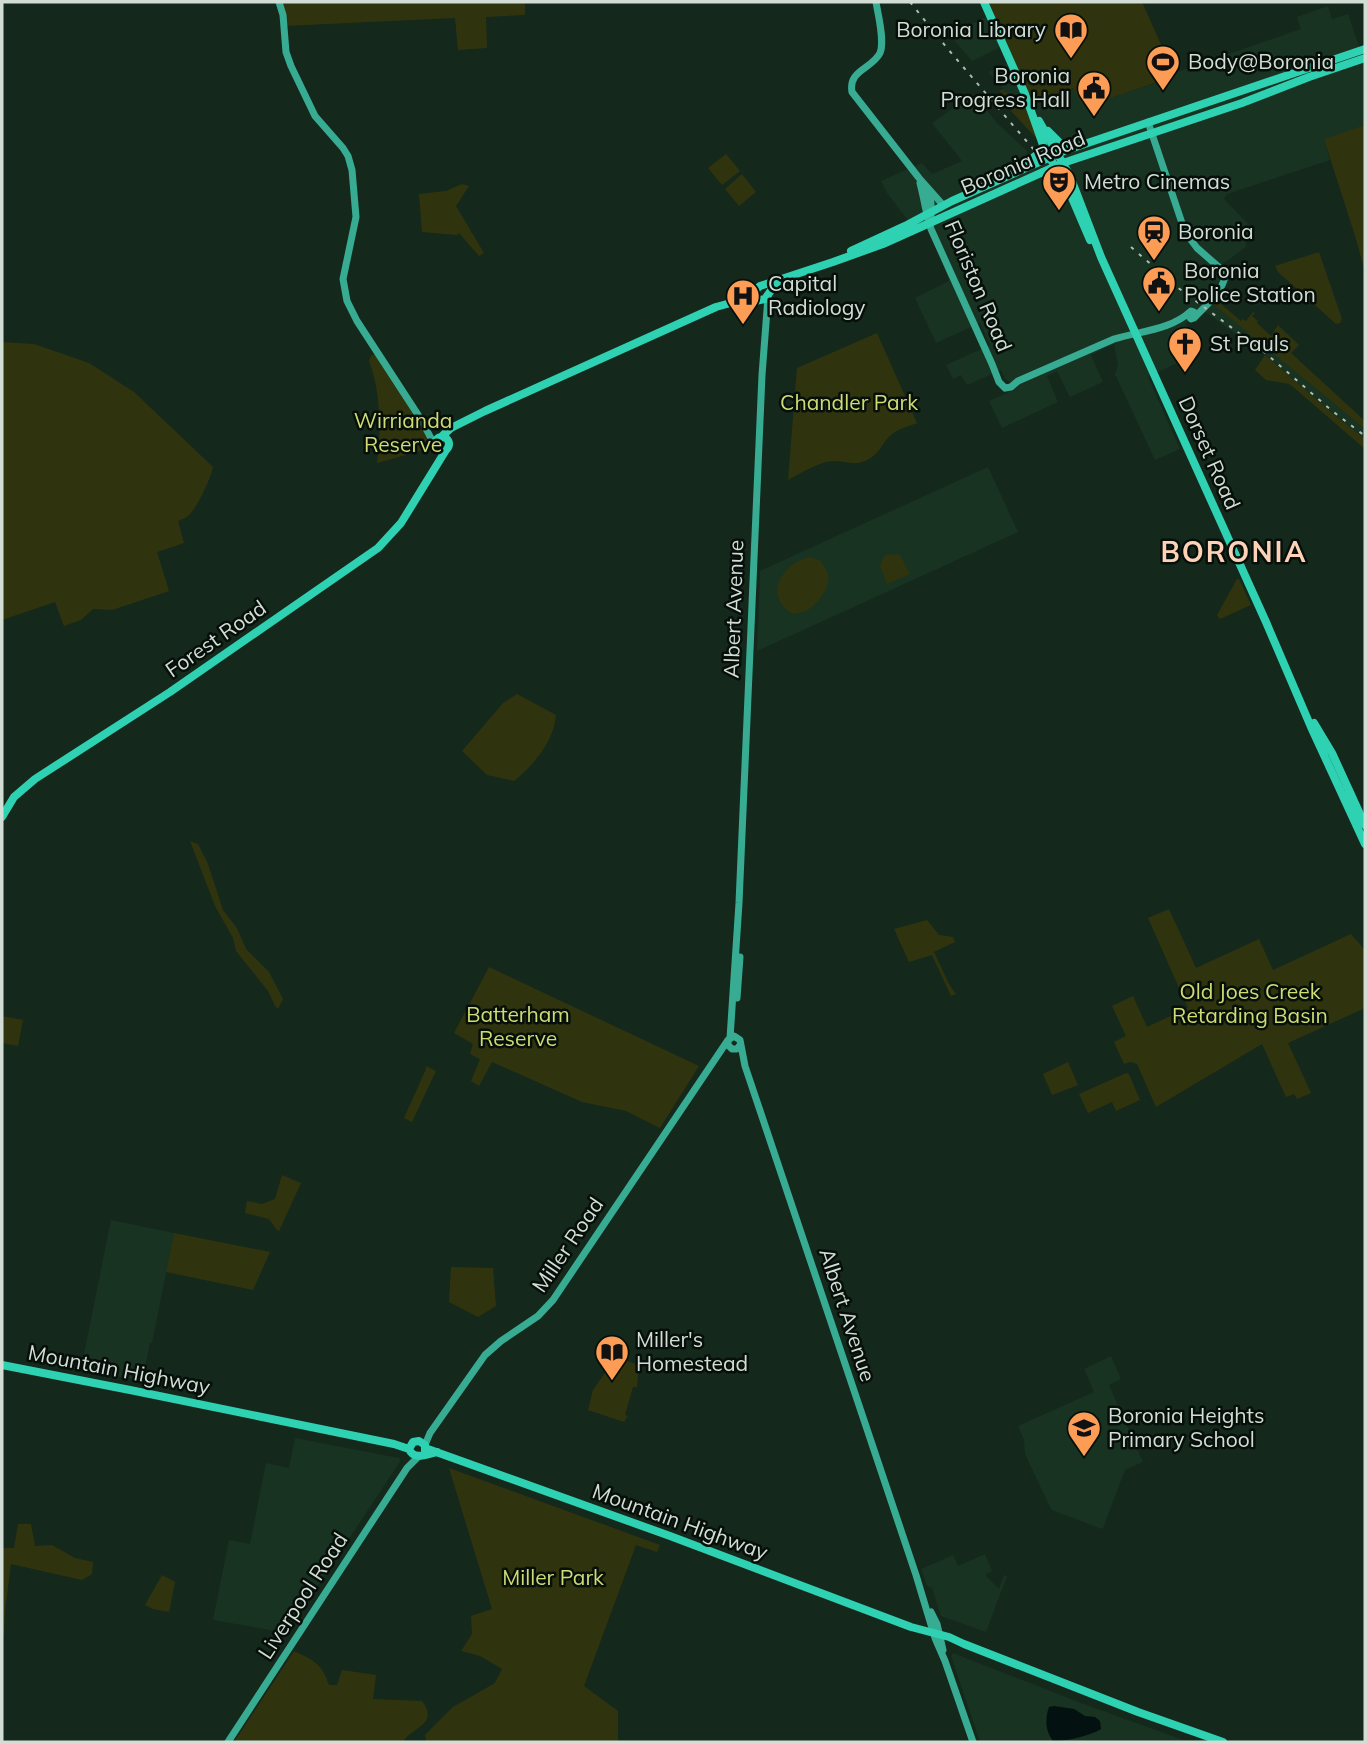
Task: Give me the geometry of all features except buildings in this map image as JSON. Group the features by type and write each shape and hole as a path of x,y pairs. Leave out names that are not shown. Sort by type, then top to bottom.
{"main road":[{"path":"279,2 291,66 315,116 343,148 352,170 356,217 343,279 346,301 356,321 438,442 440,451 447,447"},
{"path":"876,2 882,39 881,51 855,76 851,85 852,92 919,178 957,211"},
{"name":"Dorset Road","path":"984,2 1043,145 1053,155"},
{"name":"Boronia Road","path":"817,267 1053,155 1365,50"},
{"name":"Boronia Road","path":"438,442 449,430 465,421 722,305 745,299 759,288 851,256 1059,165 1365,58"},
{"name":"Dorset Road","path":"1032,113 1069,149"},
{"name":"Dorset Road","path":"1039,121 1083,226 1101,257"},
{"path":"1136,334 1194,314 1210,302 1223,285 1225,276 1185,232 1148,122"},
{"name":"Boronia Road","path":"1010,174 1040,152 1043,145"},
{"path":"1070,176 1075,164 1094,152"},
{"name":"Dorset Road","path":"1059,165 1070,176 1101,257 1302,702 1325,741 1360,821 1365,844"},
{"path":"1043,172 1051,176 1072,198"},
{"path":"919,178 929,212"},
{"path":"964,195 993,195 993,189 1001,178"},
{"path":"928,188 929,212"},
{"name":"Floriston Road","path":"929,212 929,223 1004,386 1102,344 1136,334"},
{"name":"Boronia Road","path":"722,305 748,303 764,297 786,278"},
{"path":"759,288 767,288 764,297 756,296 759,288"},
{"name":"Albert Avenue","path":"764,297 766,318 733,1043 745,1066 928,1616 937,1636"},
{"name":"Boronia Road","path":"447,447 451,436 465,421"},
{"name":"Forest Road","path":"431,471 438,442"},
{"name":"Forest Road","path":"2,817 14,797 35,779 170,692 378,548 401,523 447,447"},
{"name":"Miller Road","path":"417,1449 485,1355 538,1316 553,1300 717,1055 733,1043"},
{"name":"Mountain Highway","path":"2,1365 437,1452 670,1536 913,1627 924,1634 964,1644 1223,1742"},
{"name":"Liverpool Road","path":"228,1742 417,1449"},
{"name":"Albert Avenue","path":"916,1575 937,1624 937,1636"},
{"path":"913,1627 926,1623 928,1616"},
{"path":"937,1636 973,1742"}],"shaded area":[{"path":"1328,6 1332,19 1348,14 1365,64 1365,126 1324,139 1330,160 1227,194 1224,199 1256,232 1245,244 1247,246 1223,264 1229,271 1230,279 1213,303 1365,429 1365,439 1268,357 1204,311 1196,319 1186,323 1200,352 1148,377 1180,449 1155,460 1116,376 1114,377 1118,365 1114,344 1091,355 1103,382 1070,397 1057,371 1047,376 1058,402 1002,428 989,401 1014,390 1001,370 967,385 961,375 953,379 946,365 990,345 980,323 936,343 915,298 949,281 925,214 910,223 881,181 922,163 932,174 962,161 932,123 973,94 999,125 1026,150 1030,159 1042,148 1030,107 1074,88 1081,103 1087,105 1175,77 1174,73 1301,29 1297,17"},
{"path":"990,15 1004,45 972,61 954,40 959,37 954,32"},
{"path":"1011,62 1029,105 1021,109 988,72"},
{"path":"988,467 1018,532 757,651 760,571"},
{"path":"111,1220 174,1233 142,1381 81,1369"},
{"name":"Boronia Heights Primary School","path":"1111,1356 1121,1379 1109,1385 1143,1462 1125,1470 1102,1529 1052,1510 1025,1454 1024,1440 1018,1426 1094,1392 1084,1369"},
{"path":"295,1438 401,1460 287,1633 213,1620 229,1540 250,1544 266,1463 289,1468"},
{"path":"985,1554 992,1571 985,1575 999,1589 1004,1575 1007,1576 986,1632 941,1616 932,1588 927,1586 921,1569 953,1555 958,1566"},
{"path":"953,1653 1189,1742 980,1742 951,1656"},
{"path":"1049,1707 1074,1709 1085,1716 1095,1717 1100,1721 1101,1729 1078,1738 1053,1741 1048,1733 1046,1720"}],"green space":[{"path":"279,2 525,2 525,15 486,17 487,48 458,50 455,18 284,26"},
{"path":"1142,2 1175,76 1087,106 1081,103 1073,88 1031,107 1039,135 1035,137 1002,101 1006,97 999,91 1003,89 1021,109 1029,105 985,4"},
{"path":"1365,125 1365,272 1324,139"},
{"path":"726,154 740,171 722,185 708,168"},
{"path":"742,174 756,192 739,206 725,189"},
{"path":"462,184 469,186 456,206 484,253 479,256 459,233 422,232 419,194 446,191"},
{"path":"1319,252 1342,319 1340,323 1336,324 1278,272 1275,266"},
{"path":"1222,292 1220,303 1241,321 1246,321 1253,312 1255,313 1252,316 1257,323 1271,336 1278,325 1299,345 1291,353 1365,421 1365,429 1212,303"},
{"name":"Chandler Park","path":"877,333 917,423 892,434 874,455 865,461 828,462 788,480 797,368"},
{"path":"2,342 34,344 89,363 134,392 213,467 196,506 188,516 178,521 184,543 157,552 169,591 112,610 93,609 81,620 64,626 55,602 2,620"},
{"name":"Wirrianda Reserve","path":"378,352 435,447 377,463 379,411 376,385 369,361 371,356"},
{"path":"1265,355 1365,439 1365,449 1292,386 1266,380 1255,370"},
{"path":"900,555 910,574 887,584 880,566 884,556"},
{"path":"808,557 820,560 826,569 827,586 813,606 804,612 793,614 778,597 779,584 781,577 792,565"},
{"path":"1237,579 1251,605 1220,619 1217,615"},
{"path":"517,694 556,715 547,743 514,781 487,775 462,751 503,703"},
{"path":"190,841 198,844 208,864 223,910 237,928 246,949 269,972 283,999 278,1009 268,991 236,951 233,938 215,906"},
{"name":"Old Joes Creek Retarding Basin","path":"1169,909 1196,968 1259,939 1273,970 1351,934 1365,950 1365,1008 1288,1043 1311,1093 1297,1099 1294,1094 1286,1097 1262,1044 1156,1107 1137,1064 1124,1064 1114,1042 1126,1036 1112,1006 1133,996 1147,1027 1188,1008 1148,918"},
{"path":"927,920 939,935 953,937 955,942 934,952 956,994 951,996 932,955 909,962 894,929"},
{"name":"Batterham Reserve","path":"489,967 699,1066 660,1128 626,1111 582,1102 492,1062 479,1086 471,1081 480,1059 470,1054 473,1044 454,1033"},
{"path":"2,1016 23,1020 18,1046 2,1043"},
{"path":"1068,1062 1078,1085 1052,1095 1043,1074"},
{"path":"426,1066 436,1071 412,1122 404,1118"},
{"path":"1129,1074 1140,1100 1116,1111 1112,1102 1088,1113 1079,1094"},
{"path":"282,1175 301,1183 279,1231 269,1219 245,1213 247,1201 262,1204 275,1199"},
{"path":"174,1233 270,1252 253,1290 166,1272"},
{"path":"451,1267 493,1268 496,1306 478,1317 449,1302"},
{"path":"616,1357 636,1364 638,1374 637,1387 633,1387 625,1415 628,1416 624,1422 588,1410 593,1390"},
{"name":"Miller Park","path":"449,1468 660,1545 657,1552 636,1545 584,1686 618,1711 618,1742 426,1742 425,1735 453,1707 495,1683 502,1669 480,1656 461,1651 472,1634 471,1616 492,1609"},
{"path":"18,1524 31,1524 35,1546 52,1545 75,1558 93,1562 92,1574 82,1580 11,1564 2,1636 2,1548 14,1548"},
{"path":"162,1575 175,1582 169,1612 145,1605"},
{"path":"294,1651 316,1664 329,1685 337,1685 342,1670 376,1675 373,1699 422,1701 427,1709 426,1721 403,1742 234,1742"}],"railway":[{"path":"910,2 1035,151"},
{"path":"1131,247 1177,287 1263,351 1365,436"}],"place":[{"name":"Boronia Library","path":"1071,60"},
{"name":"Body@Boronia","path":"1163,92"},
{"name":"Boronia Progress Hall","path":"1094,118"},
{"name":"Metro Cinemas","path":"1059,212"},
{"name":"Boronia","path":"1154,262"},
{"name":"Boronia Police Station","path":"1159,313"},
{"name":"Capital Radiology","path":"743,326"},
{"name":"St Pauls","path":"1185,374"},
{"name":"Miller's Homestead","path":"612,1382"},
{"name":"Boronia Heights Primary School","path":"1084,1458"}],"district":[{"name":"BORONIA","path":"1234,552"}]}
